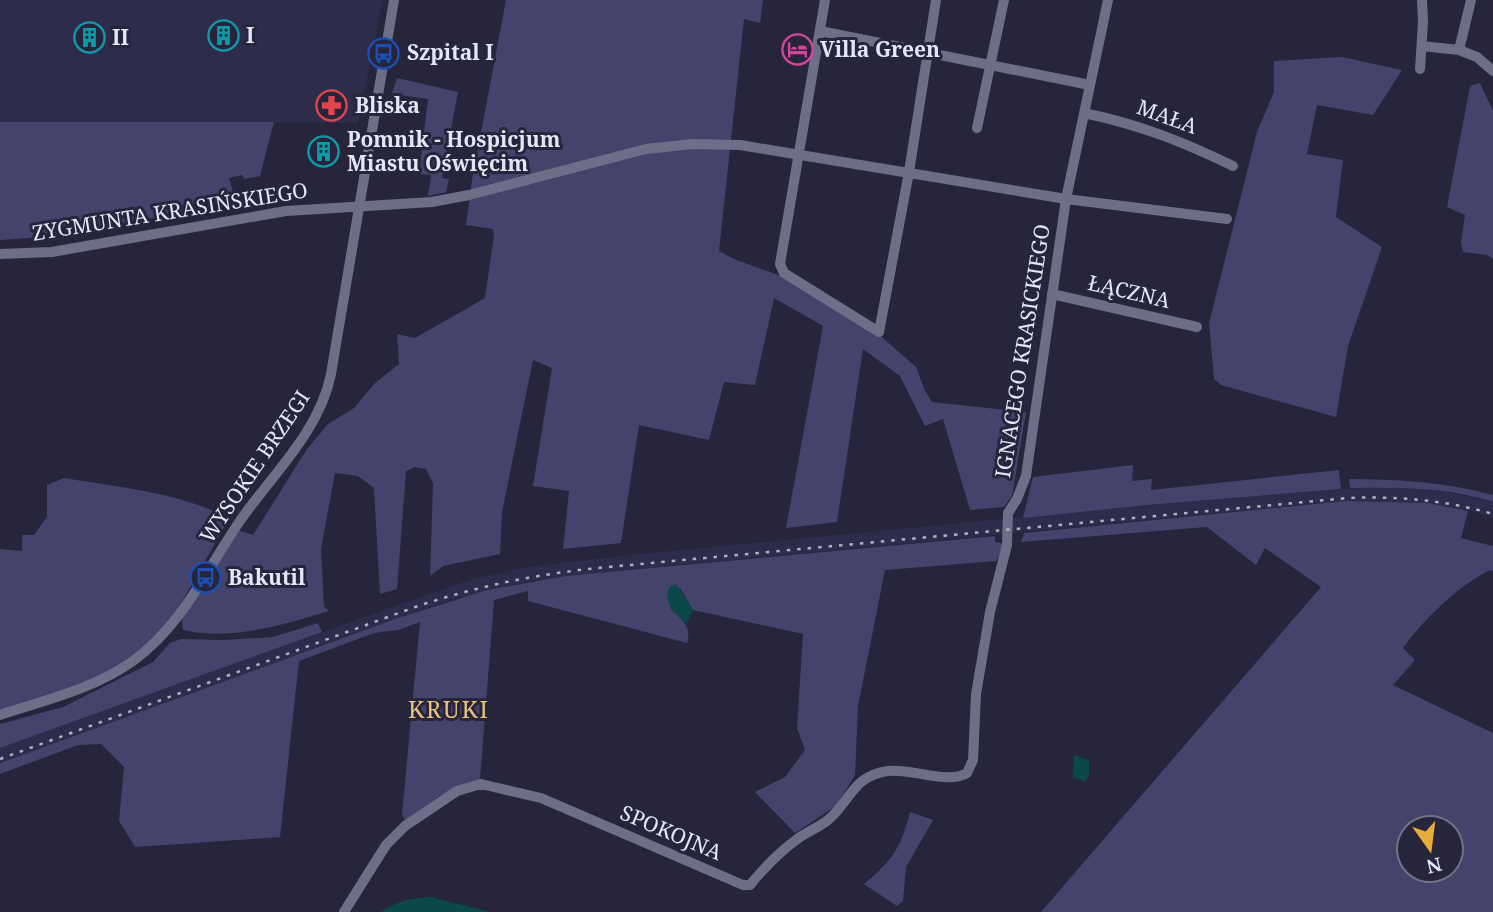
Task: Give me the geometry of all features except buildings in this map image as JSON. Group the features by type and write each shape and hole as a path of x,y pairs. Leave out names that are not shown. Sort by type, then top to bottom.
{"street":[{"name":"WYSOKIE BRZEGI","path":"0,715 80,688 114,673 156,642 185,610 241,520 322,406 331,374 394,0"},
{"path":"825,0 781,269 879,332 909,172 936,0"},
{"path":"977,128 1004,0"},
{"name":"IGNACEGO KRASICKIEGO","path":"776,856 797,839 825,823 863,779 888,771 955,779 967,773 973,760 976,694 988,626 1007,545 1008,513 1026,476 1066,199 1108,0"},
{"path":"1420,69 1422,0"},
{"path":"1459,50 1471,0"},
{"path":"820,30 1090,85"},
{"path":"1422,46 1459,50 1477,57 1493,71"},
{"name":"MAŁA","path":"1084,113 1129,123 1180,140 1233,166"},
{"name":"ZYGMUNTA KRASIŃSKIEGO","path":"0,254 52,252 286,211 403,205 453,199 624,154 669,146 733,144 1066,199 1227,219"},
{"name":"ŁĄCZNA","path":"1052,294 1197,327"},
{"name":"SPOKOJNA","path":"344,912 386,845 405,826 457,791 481,784 541,798 743,885 750,885 776,856"}],"shaded area":[{"path":"0,0 383,0 358,123 0,122"},
{"path":"506,0 763,0 760,23 744,19 719,251 778,275 876,332 916,367 932,402 1026,412 1012,496 1004,507 970,510 943,419 925,426 900,376 863,349 837,522 786,528 823,326 774,298 755,385 724,382 709,440 639,425 621,543 563,549 569,491 533,486 552,368 533,360 502,512 500,554 443,566 430,576 433,483 426,469 415,467 406,471 397,589 380,594 374,488 358,476 335,473 321,549 324,607 329,611 238,633 183,630 182,620 238,530 253,535 307,449 328,424 354,408 375,383 399,364 397,334 415,338 485,298 493,229 466,225"},
{"path":"1342,57 1402,70 1373,115 1317,105 1307,154 1343,160 1336,217 1382,247 1348,346 1336,417 1221,385 1214,379 1209,323 1257,132 1274,92 1274,61"},
{"path":"397,78 458,92 442,178 449,179 446,192 428,196 431,175 419,174 428,99 392,94"},
{"path":"1480,83 1493,111 1493,259 1487,255 1463,252 1461,243 1465,215 1447,207 1470,86"},
{"path":"0,122 274,122 260,176 244,179 242,175 229,178 235,199 97,228 0,240"},
{"path":"1133,465 1132,481 1152,479 1151,490 1339,470 1341,489 1023,518 1033,477"},
{"path":"64,478 168,496 227,517 226,524 159,642 91,686 0,710 0,549 22,551 22,535 34,535 47,517 47,485"},
{"path":"1349,479 1439,484 1493,495 1493,502 1440,491 1350,488"},
{"path":"1404,487 1493,502 1493,518 1468,510 1428,503 1346,501 525,582 450,600 0,763 0,748 426,595 470,580 526,567 1147,505 1341,489"},
{"path":"1346,501 1428,503 1468,511 1461,538 1493,546 1493,571 1490,570 1466,585 1442,604 1421,626 1403,648 1415,660 1393,685 1493,733 1493,912 1041,912 1321,587 1265,548 1256,565 1207,527 1021,542 1024,533"},
{"path":"995,536 995,542 1006,544 996,561 885,570 858,706 855,775 836,806 795,833 755,792 785,777 805,750 797,728 803,634 693,610 680,588 671,609 687,628 687,643 528,601 528,591 494,600 480,780 440,796 405,820 402,814 420,622 398,630 374,633 299,661 280,837 135,847 119,821 124,767 101,744 78,745 0,774 0,763 398,618 487,590 566,576"},
{"path":"676,584 693,610 687,624 669,603 670,586"},
{"path":"318,623 322,632 0,748 0,724 63,707 153,662 170,643 181,639 273,637"},
{"path":"1074,755 1089,760 1089,774 1085,782 1073,777"},
{"path":"910,812 933,820 906,867 903,901 897,906 864,884 894,853"},
{"path":"430,897 491,912 381,912 404,901"}],"railway":[{"path":"0,759 418,606 536,576 1348,498 1421,500 1493,514"}],"place":[{"name":"I","path":"223,36"},
{"name":"II","path":"89,38"},
{"name":"Villa Green","path":"797,50"},
{"name":"Szpital I","path":"384,53"},
{"name":"Bliska","path":"332,106"},
{"name":"Pomnik - Hospicjum Miastu Oświęcim","path":"324,152"},
{"name":"Bakutil","path":"205,578"}],"district":[{"name":"KRUKI","path":"449,710"}]}
